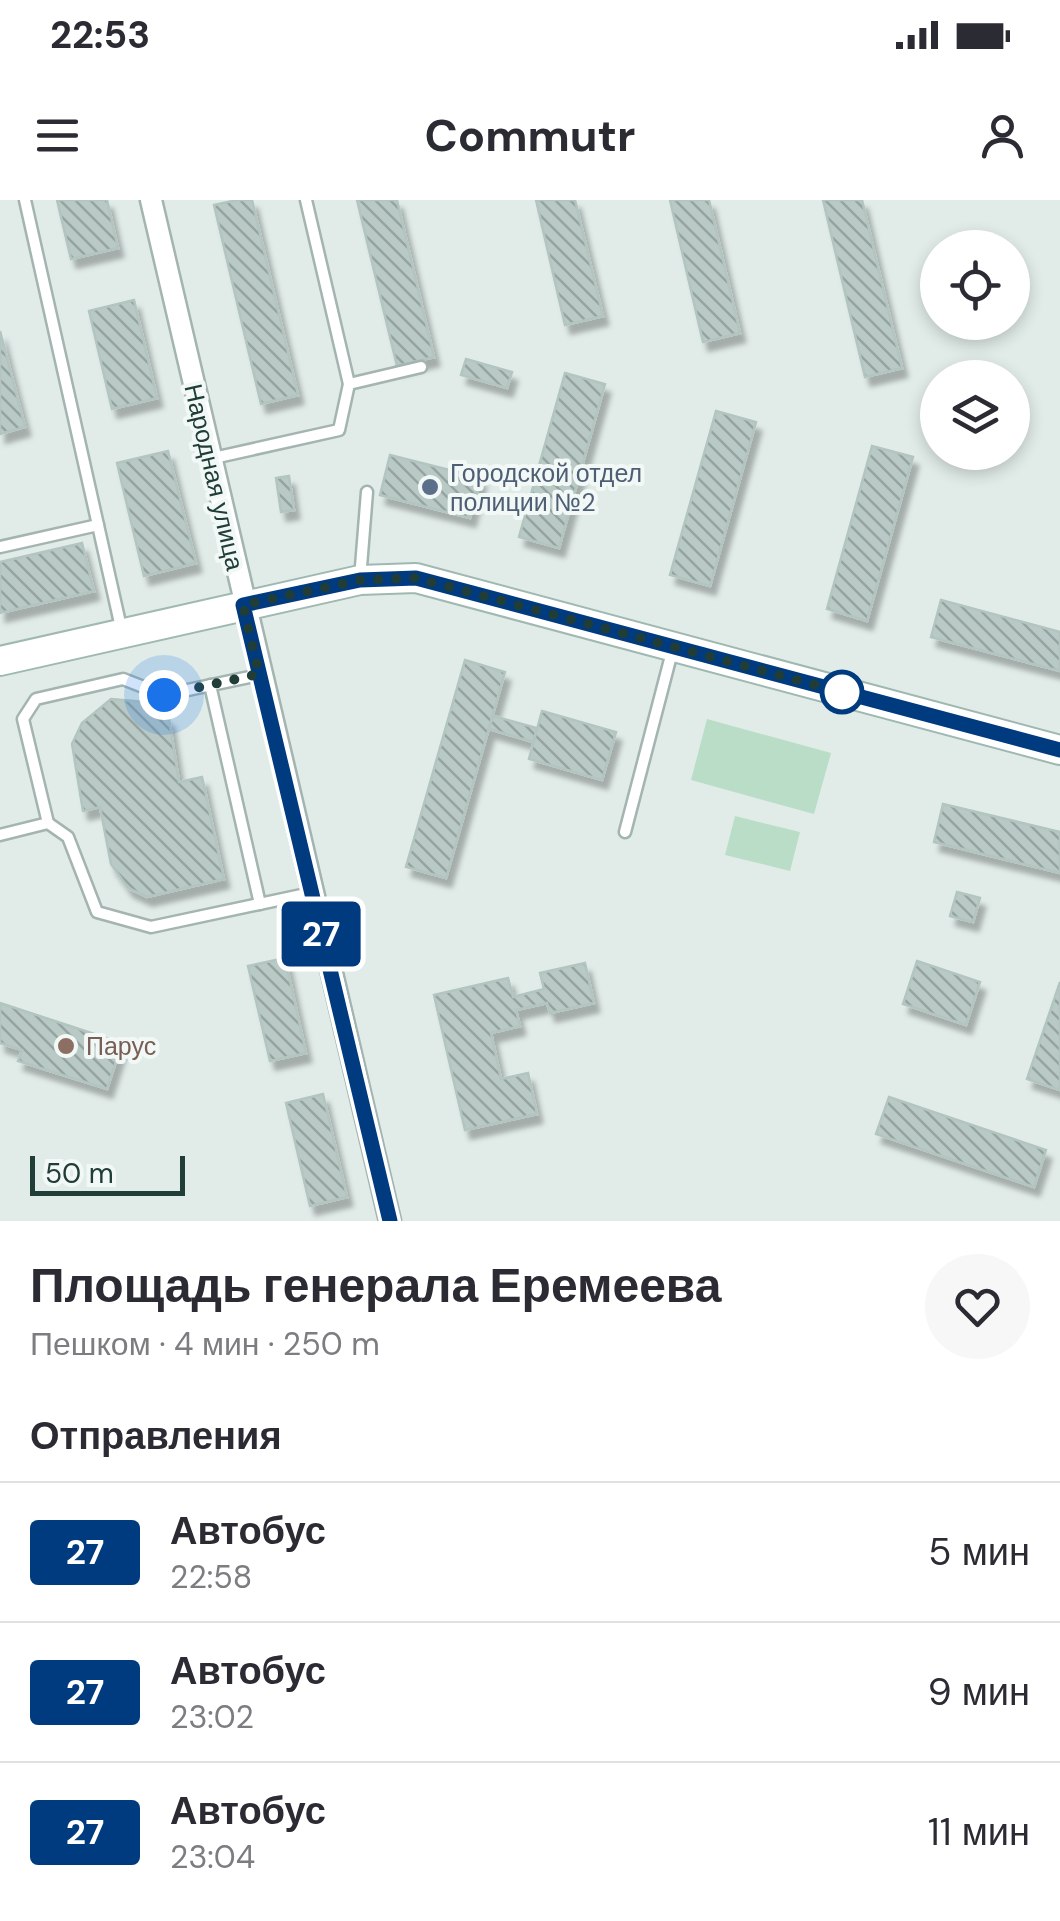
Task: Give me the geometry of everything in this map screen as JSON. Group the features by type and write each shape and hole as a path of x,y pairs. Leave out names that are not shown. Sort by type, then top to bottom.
{"street":[{"name":"Народная улица","path":"150,200 390,1221"},
{"path":"0,661 360,580 416,578 1060,750"}],"lane":[{"path":"25,200 122,632"},
{"path":"209,459 338,430 349,384 306,200"},
{"path":"349,384 420,367"},
{"path":"360,580 367,492"},
{"path":"0,547 98,525"},
{"path":"624,832 673,647"},
{"path":"259,674 164,695 124,679 36,699 24,719 48,823 68,837 96,912 151,927 311,893"},
{"path":"210,685 260,904"},
{"path":"0,835 48,823"}],"green space":[{"path":"707,719 831,753 814,814 691,780"},
{"path":"735,816 800,832 790,871 725,855"}],"building":[{"path":"57,200 107,200 118,248 71,259"},
{"path":"252,200 298,395 261,404 214,205"},
{"path":"357,200 397,200 434,357 397,366"},
{"path":"536,200 575,200 603,316 565,325"},
{"path":"670,200 709,200 740,333 703,342"},
{"path":"823,200 862,200 902,368 865,377"},
{"path":"134,300 157,398 112,409 89,311"},
{"path":"0,331 25,427 0,434"},
{"path":"466,359 512,372 507,388 461,375"},
{"path":"565,373 605,384 559,548 519,537"},
{"path":"716,411 756,422 710,586 670,575"},
{"path":"872,446 913,457 867,621 827,609"},
{"path":"168,451 196,563 144,576 117,463"},
{"name":"Городской отдел полиции №2","path":"390,455 481,478 470,518 380,495"},
{"path":"289,476 294,510 281,512 276,478"},
{"path":"82,543 94,591 0,613 0,562"},
{"path":"941,600 1060,632 1060,671 931,637"},
{"path":"465,660 505,672 446,878 406,867"},
{"path":"111,699 145,702 169,719 179,782 202,777 224,879 147,897 128,888 111,864 100,807 83,811 72,744 82,723"},
{"path":"542,711 616,732 602,780 529,759"},
{"path":"493,716 537,728 533,742 489,729"},
{"path":"943,804 1060,832 1060,873 934,842"},
{"path":"957,892 980,898 973,922 950,916"},
{"path":"285,958 306,1053 270,1061 248,966"},
{"path":"917,961 980,982 966,1025 903,1004"},
{"path":"585,963 594,1003 550,1013 547,1003 516,1010 520,1026 491,1033 501,1079 528,1073 537,1114 465,1130 434,995 508,978 513,997 544,989 540,973"},
{"path":"1060,982 1060,1090 1027,1079"},
{"name":"Парус","path":"0,1003 122,1043 107,1089 18,1061 22,1050 0,1043"},
{"path":"323,1094 347,1197 310,1206 286,1103"},
{"path":"889,1097 1046,1150 1034,1187 876,1134"}],"bus line":[{"name":"27","path":"390,1221 243,605 360,580 416,578 1060,750"}],"place":[{"name":"Городской отдел полиции №2","path":"430,487"},
{"name":"Парус","path":"66,1046"}],"route":[{"path":"164,695 259,674 243,605 360,580 416,578 842,692"}]}
